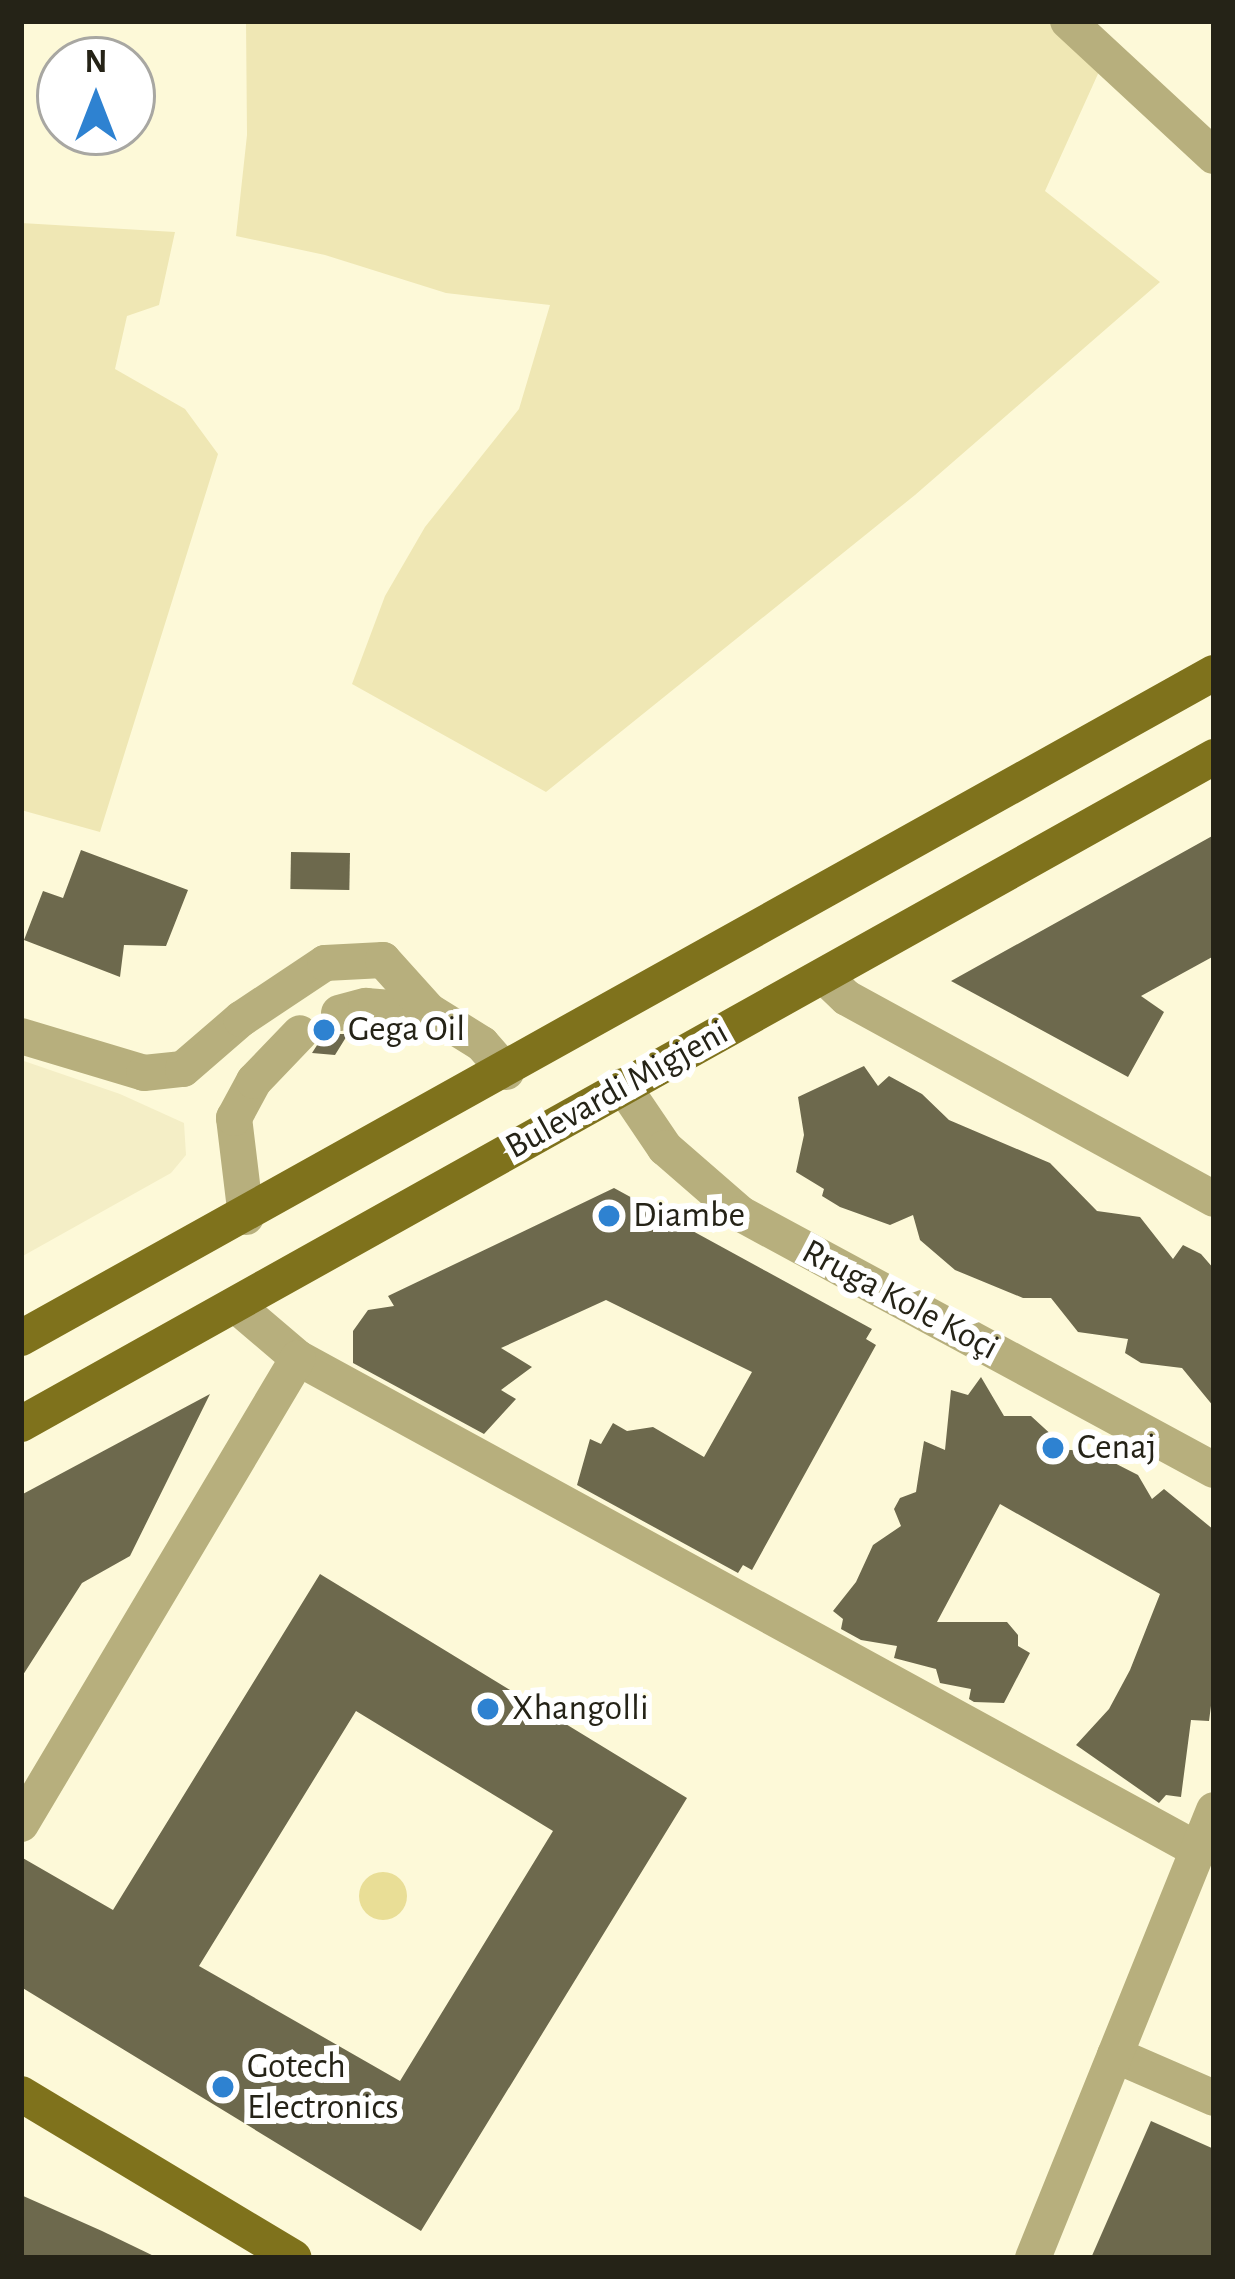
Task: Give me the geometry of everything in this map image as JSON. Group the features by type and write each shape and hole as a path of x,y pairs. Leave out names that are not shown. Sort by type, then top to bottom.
{"main road":[{"name":"Bulevardi Migjeni","path":"21,1338 246,1217 1214,674"},
{"name":"Bulevardi Migjeni","path":"21,1424 238,1307 622,1086 1214,757"},
{"path":"21,2094 294,2258"}],"street":[{"path":"1068,21 1214,156"},
{"path":"21,1036 144,1073 183,1069 241,1019 325,963 383,960 429,1011 482,1044 506,1072"},
{"path":"825,977 847,998 1214,1199"},
{"path":"339,1013 366,1006 429,1011"},
{"path":"246,1217 234,1118 254,1081 300,1033"},
{"name":"Rruga Kole Koçi","path":"622,1086 665,1148 741,1214 1214,1470"},
{"path":"238,1307 298,1358 1198,1850"},
{"path":"21,1824 298,1358"},
{"path":"1033,2258 1214,1810"},
{"path":"1115,2055 1214,2098"}],"shaded area":[{"path":"246,21 1047,21 1102,65 1045,191 1160,282 915,495 546,792 352,684 385,596 425,527 519,409 550,305 446,293 325,255 236,236 247,135"},
{"path":"21,223 175,232 159,305 127,316 115,369 185,409 218,454 100,832 21,810"},
{"path":"21,1060 120,1094 184,1123 186,1155 171,1173 21,1257"},
{"path":"383,1872 400,1879 407,1896 400,1913 383,1920 366,1913 359,1896 366,1879"}],"building":[{"path":"1214,835 1214,956 1141,996 1164,1012 1128,1077 951,981"},
{"path":"81,850 188,890 166,946 124,945 120,977 24,940 43,891 63,898"},
{"path":"291,852 350,853 349,890 290,889"},
{"path":"321,1026 332,1034 348,1034 335,1055 312,1053 321,1039"},
{"path":"864,1066 878,1086 889,1076 922,1094 949,1120 1050,1163 1097,1211 1140,1217 1173,1259 1183,1245 1201,1254 1214,1269 1214,1407 1182,1368 1141,1363 1125,1353 1128,1339 1078,1332 1051,1298 1023,1298 955,1270 920,1240 913,1215 890,1225 840,1207 822,1196 824,1189 796,1172 804,1135 798,1097"},
{"path":"614,1188 872,1329 866,1339 876,1345 752,1570 743,1565 738,1573 577,1485 590,1439 601,1444 613,1423 627,1431 653,1427 704,1457 752,1372 606,1300 501,1348 532,1367 501,1390 516,1399 484,1434 353,1363 353,1331 368,1310 394,1306 388,1296"},
{"path":"981,1377 1004,1416 1031,1416 1068,1450 1089,1450 1138,1475 1152,1499 1164,1489 1214,1530 1214,1683 1209,1721 1191,1720 1181,1797 1166,1795 1159,1803 1076,1745 1109,1709 1160,1594 1000,1504 937,1622 1007,1622 1018,1635 1018,1646 1030,1653 1004,1703 974,1702 969,1699 971,1689 940,1683 936,1669 894,1658 897,1646 861,1640 841,1629 843,1619 833,1611 856,1582 873,1545 901,1526 894,1509 900,1498 916,1492 924,1441 945,1450 951,1390 968,1395"},
{"path":"210,1394 130,1556 82,1583 21,1678 21,1495"},
{"path":"320,1574 687,1798 421,2231 21,1987 21,1857 113,1910","holes":["356,1711 553,1831 400,2081 199,1966"]},
{"path":"1151,2121 1214,2149 1214,2258 1091,2258"},
{"path":"21,2195 102,2231 158,2258 21,2258"}],"place":[{"name":"Gega Oil","path":"324,1030"},
{"name":"Diambe","path":"609,1216"},
{"name":"Cenaj","path":"1053,1448"},
{"name":"Xhangolli","path":"488,1709"},
{"name":"Gotech Electronics","path":"223,2087"}]}
